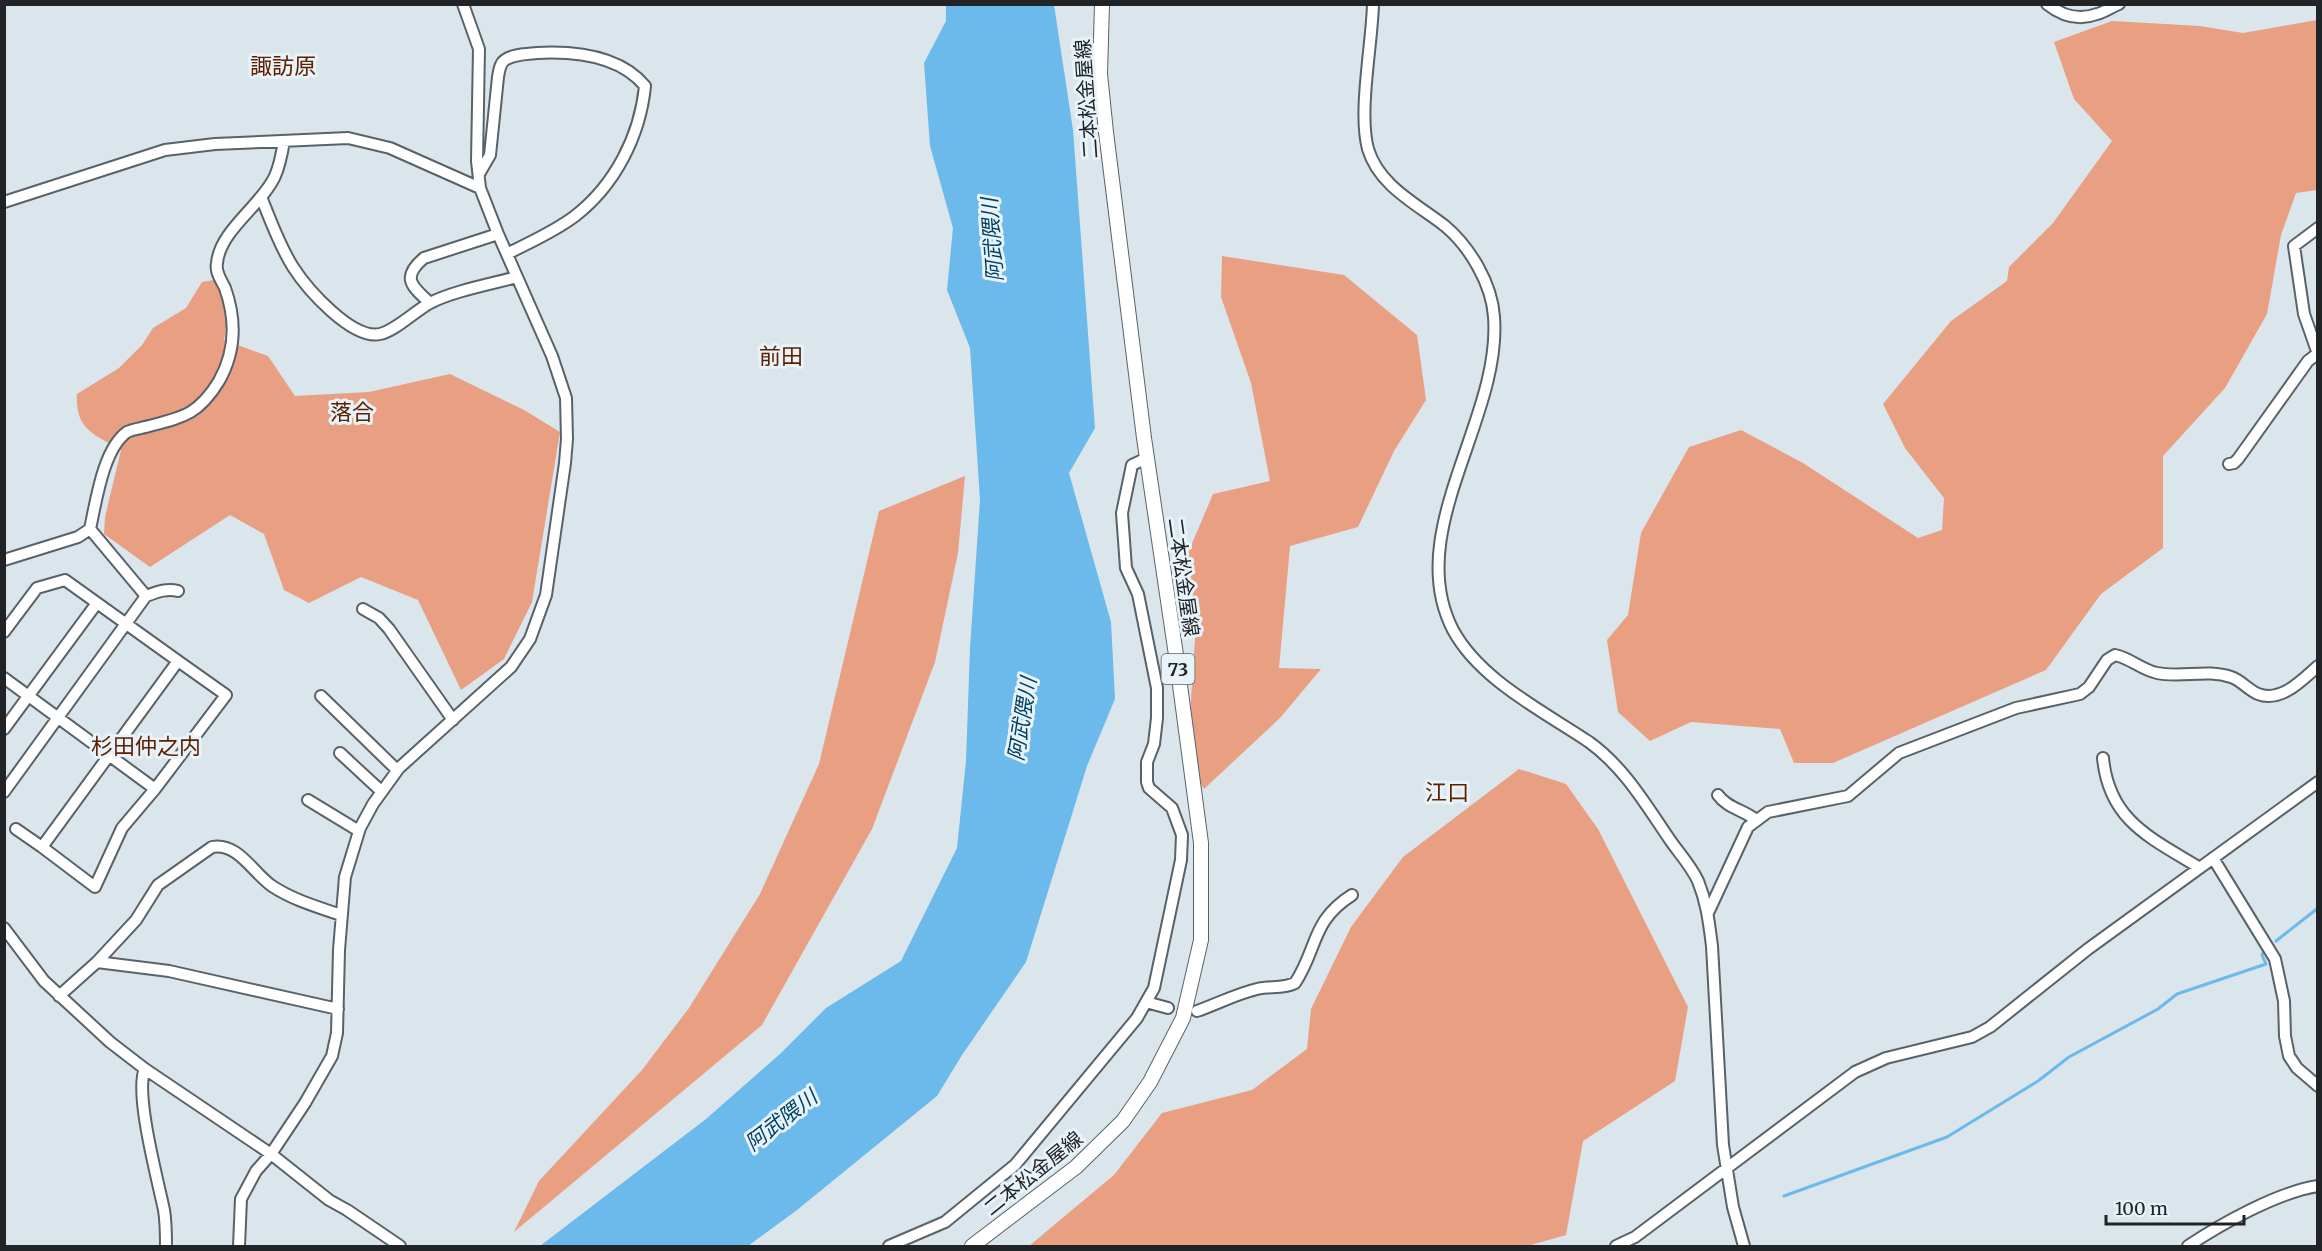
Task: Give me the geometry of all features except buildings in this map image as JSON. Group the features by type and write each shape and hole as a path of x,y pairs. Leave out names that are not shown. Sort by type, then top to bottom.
{"main road":[{"name":"二本松金屋線","path":"972,1246 1076,1167 1123,1121 1150,1082 1183,1018 1201,940 1201,843 1147,458 1102,86 1102,4"}],"street":[{"path":"239,1246 241,1199 256,1171 271,1154 306,1104 332,1056 337,1033 341,915 345,877 359,831 381,791 397,770 494,683 522,653 537,623 546,595 565,463 566,398 552,356 480,188 478,174 479,49 462,4"},
{"path":"1373,4 1365,134 1369,150 1385,180 1448,229 1460,242 1481,273 1494,314 1493,357 1463,462 1455,482 1439,548 1437,566 1439,590 1445,613 1462,645 1485,670 1591,744 1626,778 1696,878 1708,913 1723,1145 1744,1246"},
{"path":"2047,4 2061,14 2073,18 2097,15 2119,4"},
{"path":"478,174 490,155 498,76 505,60 523,54 562,52 600,58 626,70 645,86 638,128 629,149 591,203 548,234 507,254"},
{"path":"4,202 165,150 215,144 348,138 390,148 480,188"},
{"path":"4,560 78,537 90,529 107,461 114,448 128,432 184,418 200,406 220,380 232,348 234,317 216,270 216,260 225,241 275,177 282,157 284,141"},
{"path":"261,196 278,240 294,268 314,294 357,332 370,335 382,334 430,303 517,277"},
{"path":"2229,464 2238,459 2308,361 2317,354 2304,314 2294,246 2318,228"},
{"path":"430,303 411,282 410,275 414,266 424,258 498,234"},
{"path":"889,1246 945,1221 1015,1165 1137,1018 1154,988 1182,847 1182,835 1172,808 1149,788 1147,782 1147,762 1154,744 1157,718 1156,688 1138,594 1126,568 1123,539 1122,513 1132,465 1147,458"},
{"path":"90,529 146,596"},
{"path":"4,632 37,588 65,580 226,695 155,789 122,828 95,887 16,829"},
{"path":"4,792 146,596 164,590 178,591"},
{"path":"4,729 97,603"},
{"path":"363,609 372,613 389,629 453,720"},
{"path":"1708,913 1748,827 1768,812 1848,796 1899,753 2016,708 2080,694 2089,687 2107,660 2115,655 2122,656 2159,674 2213,674 2231,677 2259,694 2270,695 2281,694 2294,687 2318,666"},
{"path":"42,847 178,662"},
{"path":"4,678 155,789"},
{"path":"321,696 397,770"},
{"path":"340,753 381,791"},
{"path":"2103,758 2107,785 2137,829 2200,868"},
{"path":"1616,1246 1635,1236 1855,1072 1886,1058 1972,1037 1990,1027 2088,950 2318,782"},
{"path":"1718,795 1722,801 1756,820"},
{"path":"308,800 359,831"},
{"path":"59,996 97,962 136,920 158,885 213,847 221,846 232,849 273,886 295,898 341,915"},
{"path":"2213,858 2276,959 2284,1001 2285,1036 2289,1056 2297,1068 2318,1086"},
{"path":"1197,1011 1242,993 1260,988 1290,986 1295,983 1323,920 1337,904 1352,895"},
{"path":"4,928 27,961 59,996 95,1029 145,1069 271,1154 329,1200 400,1246"},
{"path":"97,962 169,971 338,1009"},
{"path":"1146,1002 1168,1008"},
{"path":"145,1069 141,1085 151,1153 164,1211 166,1246"},
{"path":"2188,1246 2262,1206 2301,1189 2318,1186"}],"shaded area":[{"path":"2317,20 2317,190 2296,193 2281,235 2267,314 2225,388 2163,456 2163,548 2101,594 2046,670 1833,763 1794,763 1780,729 1691,722 1650,741 1618,712 1607,640 1628,615 1641,533 1689,447 1741,430 1803,463 1918,538 1942,530 1944,498 1905,448 1883,404 1951,321 2007,281 2009,267 2053,223 2112,141 2074,99 2054,42 2112,21 2200,26 2243,33"},
{"path":"1222,256 1344,275 1417,335 1426,400 1394,451 1358,527 1290,546 1279,668 1321,669 1280,718 1204,789 1187,760 1196,624 1188,553 1213,494 1270,481 1251,383 1221,297"},
{"path":"214,280 225,309 224,340 268,356 295,396 369,392 450,374 524,410 560,432 532,602 504,659 461,690 418,600 361,577 309,603 284,590 264,534 230,515 150,567 104,534 105,517 121,450 88,430 79,416 77,394 119,368 142,345 153,328 186,308 202,282"},
{"path":"965,476 958,553 935,662 872,829 762,1025 514,1232 539,1181 642,1070 689,1008 760,894 819,764 879,511"},
{"path":"1519,769 1566,784 1598,829 1688,1007 1675,1081 1583,1141 1566,1235 1527,1246 1029,1246 1114,1175 1162,1113 1252,1090 1307,1049 1311,1009 1351,927 1403,857"}],"water":[{"name":"阿武隈川","path":"946,5 1054,5 1073,130 1095,428 1069,473 1111,622 1115,699 1087,766 1026,962 962,1055 937,1096 797,1210 748,1246 540,1246 706,1119 780,1054 826,1008 901,961 957,848 966,761 970,648 980,500 970,348 947,290 953,228 930,146 924,63 946,21"}],"waterway":[{"path":"2276,941 2318,908"},
{"path":"1784,1196 1947,1137 2038,1081 2069,1057 2158,1009 2177,994 2266,964 2262,955 2264,951"}],"district":[{"name":"諏訪原","path":"283,66"},
{"name":"前田","path":"781,356"},
{"name":"落合","path":"352,412"},
{"name":"杉田仲之内","path":"146,746"},
{"name":"江口","path":"1447,792"}]}
